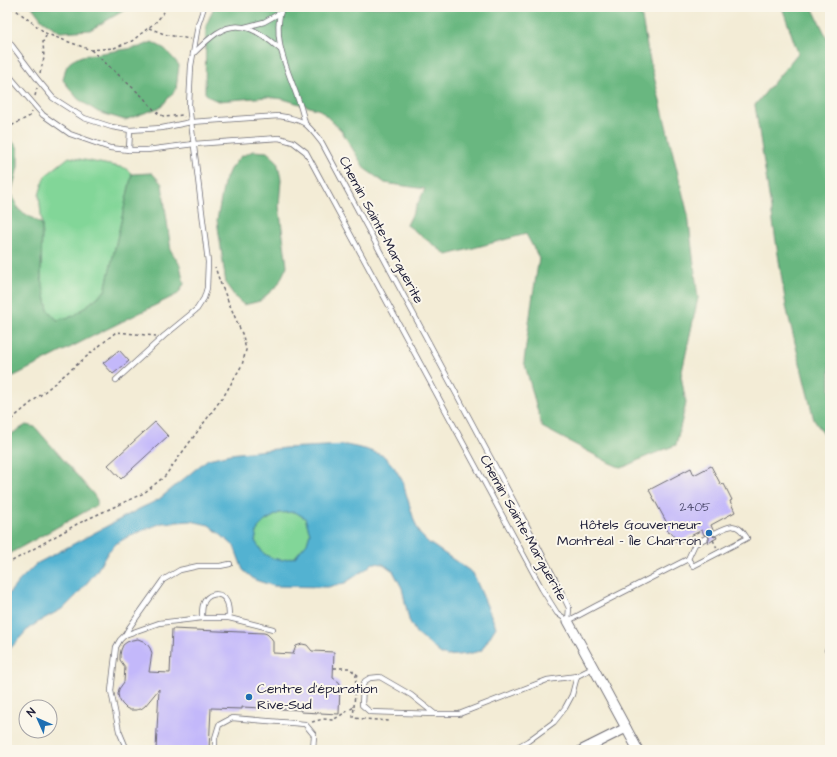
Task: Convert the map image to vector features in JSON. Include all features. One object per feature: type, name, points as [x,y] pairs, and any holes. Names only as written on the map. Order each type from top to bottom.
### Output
[{"type":"street","points":[[568,621],[638,750]]},
{"type":"street","points":[[582,750],[626,728]]},
{"type":"lane","points":[[116,380],[164,336],[197,309],[204,298],[207,288],[208,262],[189,104],[192,55],[198,25],[204,7]]},
{"type":"lane","points":[[282,7],[278,31],[281,50],[305,123]]},
{"type":"lane","points":[[192,55],[217,33],[231,27],[245,27],[264,22],[280,13]]},
{"type":"lane","points":[[245,27],[258,32],[281,50]]},
{"type":"lane","points":[[7,39],[53,98],[84,118],[112,127],[130,130],[162,128],[191,122],[279,116],[305,123]]},
{"type":"lane","name":"Chemin Sainte-Marguerite","points":[[7,72],[43,116],[70,134],[110,148],[147,150],[194,144],[279,138],[294,142],[306,152],[542,589],[557,613],[568,621]]},
{"type":"lane","name":"Chemin Sainte-Marguerite","points":[[305,123],[322,143],[533,537],[568,608],[568,621]]},
{"type":"lane","points":[[129,150],[130,130]]},
{"type":"lane","points":[[688,559],[694,566],[747,538],[739,528],[730,526],[727,526],[715,533]]},
{"type":"lane","points":[[568,621],[688,559],[695,544],[706,538]]},
{"type":"lane","points":[[128,750],[119,731],[111,691],[116,647],[163,580],[180,570],[198,566],[220,566],[230,564]]},
{"type":"lane","points":[[202,618],[204,602],[208,596],[214,594],[220,594],[228,603],[229,618]]},
{"type":"lane","points":[[125,635],[159,623],[202,618],[229,618],[273,629]]},
{"type":"lane","points":[[827,650],[830,644]]},
{"type":"lane","points":[[435,714],[411,695],[380,677],[370,678],[365,681],[363,685],[362,705],[370,712],[435,714],[459,714],[547,680],[577,676],[594,668]]},
{"type":"lane","points":[[512,750],[528,741],[554,722],[565,708],[572,695],[577,676]]},
{"type":"lane","points":[[215,750],[215,738],[219,725],[232,718],[305,724],[314,735],[313,750]]},
{"type":"path","points":[[12,7],[47,34],[91,50],[143,97],[156,112],[165,117],[182,115],[191,122]]},
{"type":"path","points":[[91,50],[114,48],[132,42],[157,21],[168,7]]},
{"type":"path","points":[[148,28],[167,35],[195,40]]},
{"type":"path","points":[[7,129],[30,116],[34,106],[38,80],[44,58],[43,42],[47,34]]},
{"type":"path","points":[[7,564],[77,524],[144,493],[166,476],[225,394],[242,365],[246,350],[242,336],[220,282],[214,261]]},
{"type":"path","points":[[7,423],[116,332],[164,336]]},
{"type":"path","points":[[713,540],[715,544]]},
{"type":"path","points":[[334,668],[349,668],[365,681]]},
{"type":"path","points":[[356,674],[353,718],[390,721]]},
{"type":"path","points":[[305,724],[323,719],[333,720],[354,707]]},
{"type":"path","points":[[7,746],[10,750]]},
{"type":"green space","points":[[32,7],[130,7],[90,30],[60,32],[42,20]]},
{"type":"green space","points":[[214,7],[640,7],[648,52],[688,215],[698,298],[681,376],[686,403],[676,445],[622,468],[542,427],[524,361],[539,258],[526,234],[447,255],[407,225],[425,189],[385,183],[365,169],[341,130],[320,110],[283,99],[267,97],[218,101],[211,98],[205,93],[206,26]]},
{"type":"green space","points":[[782,7],[812,7],[827,38],[830,52],[830,443],[814,420],[786,306],[755,105],[798,53]]},
{"type":"green space","points":[[152,42],[165,49],[179,65],[176,89],[161,107],[125,120],[98,112],[78,99],[63,80],[65,71],[70,62],[82,56],[140,47]]},
{"type":"green space","points":[[7,135],[18,148],[18,167],[11,194],[19,210],[42,224],[41,276],[48,310],[57,320],[74,316],[105,291],[132,174],[152,173],[162,184],[171,251],[180,265],[184,284],[178,294],[14,376],[7,375]]},
{"type":"green space","points":[[253,151],[267,152],[277,161],[281,179],[279,206],[287,266],[278,285],[260,301],[244,305],[236,298],[226,284],[217,220],[224,183],[230,169],[240,157]]},
{"type":"green space","points":[[69,157],[125,168],[132,174],[105,291],[74,316],[57,320],[48,310],[41,276],[42,224],[39,195],[45,176]]},
{"type":"green space","points":[[26,425],[35,427],[94,495],[97,500],[97,505],[7,555],[7,438]]},
{"type":"green space","points":[[295,512],[305,518],[310,533],[307,543],[295,557],[282,560],[271,558],[263,553],[255,541],[258,528],[265,521],[279,513]]},
{"type":"water","points":[[346,445],[365,449],[384,456],[394,467],[402,480],[419,533],[429,543],[473,573],[496,627],[481,651],[447,656],[441,654],[416,633],[409,620],[402,588],[393,571],[383,564],[373,563],[345,583],[328,587],[274,586],[255,580],[243,570],[234,546],[209,525],[191,521],[162,523],[131,535],[117,543],[108,552],[96,572],[64,608],[29,628],[7,652],[7,596],[36,564],[158,500],[208,459],[230,454],[285,448]],"holes":[[[295,512],[305,518],[310,533],[307,543],[295,557],[282,560],[271,558],[263,553],[255,541],[258,528],[265,521],[279,513]]]},
{"type":"building","points":[[119,350],[129,361],[113,374],[103,363]]},
{"type":"building","points":[[155,422],[168,436],[121,479],[108,465]]},
{"type":"building","points":[[711,466],[721,485],[724,484],[732,500],[730,501],[735,512],[711,525],[713,530],[711,532],[712,535],[714,537],[716,536],[717,538],[709,543],[708,535],[704,535],[702,530],[677,543],[671,532],[669,533],[665,526],[668,525],[649,490],[691,468],[694,475]]},
{"type":"building","name":"Centre d'épuration Rive-Sud","points":[[172,629],[264,633],[272,639],[273,653],[293,654],[296,646],[302,644],[307,645],[312,651],[334,652],[333,678],[340,684],[339,714],[301,712],[301,710],[242,707],[242,709],[211,708],[209,750],[156,750],[159,689],[141,709],[130,710],[126,708],[119,699],[118,694],[119,689],[124,682],[125,667],[120,660],[120,655],[123,645],[132,640],[138,639],[147,644],[152,653],[149,672],[170,673]]},
{"type":"place","name":"Hôtels Gouverneur Montréal - Île Charron","points":[[709,533]]},
{"type":"place","name":"Centre d'épuration Rive-Sud","points":[[249,697]]}]
